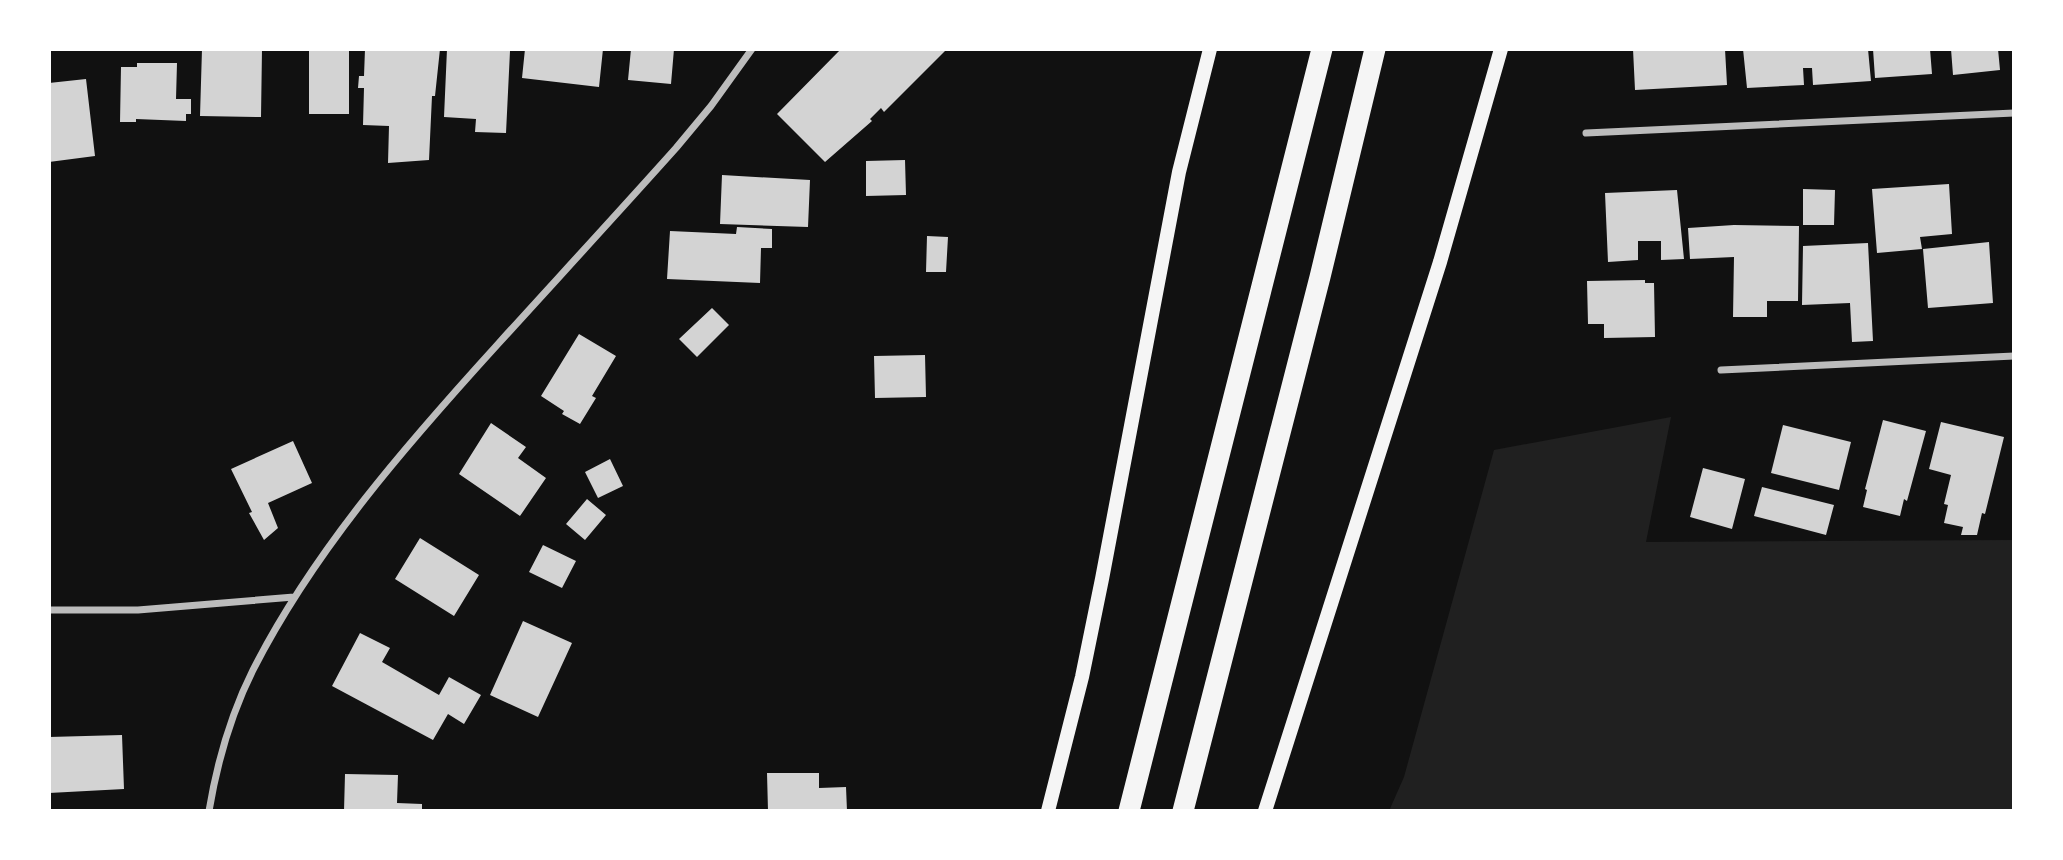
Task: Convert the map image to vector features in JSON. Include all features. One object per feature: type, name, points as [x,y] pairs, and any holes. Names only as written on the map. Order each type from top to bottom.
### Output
[{"type":"highway","points":[[1129,811],[1322,49]]},
{"type":"highway","points":[[1183,811],[1320,277],[1375,49]]},
{"type":"main road","points":[[1048,811],[1090,640],[1179,172],[1210,49]]},
{"type":"main road","points":[[1265,811],[1440,261],[1501,49]]},
{"type":"street","points":[[209,811],[219,758],[252,671],[294,597],[406,446],[676,148],[711,106],[752,49]]},
{"type":"street","points":[[1586,133],[2014,113]]},
{"type":"street","points":[[1721,370],[2014,356]]},
{"type":"street","points":[[49,610],[138,610],[294,597]]},
{"type":"shaded area","points":[[1671,417],[1646,542],[2014,540],[2014,811],[1389,811],[1404,777],[1494,450]]},
{"type":"building","points":[[202,49],[262,49],[261,117],[200,116]]},
{"type":"building","points":[[309,49],[349,49],[349,114],[309,114]]},
{"type":"building","points":[[365,49],[440,49],[435,96],[432,96],[429,160],[388,163],[389,126],[363,125],[364,88],[358,88],[359,76],[364,76]]},
{"type":"building","points":[[447,49],[510,51],[506,133],[475,132],[476,119],[444,117]]},
{"type":"building","points":[[525,49],[603,49],[599,87],[522,78]]},
{"type":"building","points":[[631,49],[674,49],[671,84],[628,80]]},
{"type":"building","points":[[841,49],[947,49],[884,112],[881,108],[870,119],[872,121],[825,162],[777,114]]},
{"type":"building","points":[[1633,49],[1725,49],[1727,85],[1635,90]]},
{"type":"building","points":[[1743,49],[1868,49],[1871,81],[1813,85],[1812,68],[1803,68],[1804,85],[1747,88]]},
{"type":"building","points":[[1873,49],[1930,49],[1932,74],[1875,78]]},
{"type":"building","points":[[1951,49],[1998,49],[2000,70],[1953,75]]},
{"type":"building","points":[[137,63],[177,63],[176,99],[191,99],[191,114],[186,114],[186,121],[136,119],[136,122],[120,122],[121,67],[137,67]]},
{"type":"building","points":[[86,79],[95,156],[49,162],[49,83]]},
{"type":"building","points":[[905,160],[906,195],[866,196],[866,161]]},
{"type":"building","points":[[722,175],[810,180],[808,227],[720,224]]},
{"type":"building","points":[[1949,184],[1952,234],[1920,237],[1922,249],[1877,253],[1872,189]]},
{"type":"building","points":[[1803,189],[1835,190],[1834,225],[1803,225]]},
{"type":"building","points":[[1677,190],[1684,259],[1661,260],[1661,241],[1638,241],[1638,260],[1608,262],[1605,193]]},
{"type":"building","points":[[1734,225],[1799,226],[1798,301],[1767,301],[1767,317],[1733,317],[1734,257],[1690,259],[1688,228]]},
{"type":"building","points":[[737,227],[772,229],[772,248],[761,248],[760,283],[667,279],[670,231],[736,234]]},
{"type":"building","points":[[927,236],[948,237],[946,272],[926,272]]},
{"type":"building","points":[[1989,242],[1993,303],[1928,308],[1923,249]]},
{"type":"building","points":[[1868,243],[1873,341],[1852,342],[1850,303],[1802,305],[1803,246]]},
{"type":"building","points":[[1645,280],[1645,283],[1654,283],[1655,337],[1604,338],[1604,324],[1588,324],[1587,281]]},
{"type":"building","points":[[712,308],[729,325],[697,357],[679,339]]},
{"type":"building","points":[[579,334],[616,356],[592,396],[596,398],[580,424],[562,414],[564,411],[541,396]]},
{"type":"building","points":[[925,355],[926,397],[875,398],[874,356]]},
{"type":"building","points":[[1883,420],[1926,431],[1907,501],[1904,499],[1900,516],[1863,507]]},
{"type":"building","points":[[1941,422],[2004,437],[1985,514],[1982,513],[1977,535],[1961,535],[1963,527],[1944,523],[1948,505],[1944,504],[1951,475],[1929,469]]},
{"type":"building","points":[[491,423],[526,447],[518,458],[546,478],[520,516],[459,474]]},
{"type":"building","points":[[1783,425],[1851,442],[1839,490],[1771,473]]},
{"type":"building","points":[[293,441],[312,483],[268,503],[278,528],[264,540],[249,513],[252,512],[231,469]]},
{"type":"building","points":[[610,459],[623,486],[598,498],[585,472]]},
{"type":"building","points":[[1703,468],[1745,479],[1732,529],[1690,517]]},
{"type":"building","points":[[1762,487],[1834,505],[1826,535],[1754,516]]},
{"type":"building","points":[[587,499],[606,515],[585,540],[566,524]]},
{"type":"building","points":[[420,538],[479,575],[454,616],[395,579]]},
{"type":"building","points":[[543,545],[576,561],[562,588],[529,572]]},
{"type":"building","points":[[523,621],[572,643],[538,717],[490,695]]},
{"type":"building","points":[[360,633],[390,648],[382,662],[439,695],[449,677],[481,695],[464,724],[448,714],[433,740],[332,686]]},
{"type":"building","points":[[122,735],[124,789],[49,793],[49,737]]},
{"type":"building","points":[[767,773],[819,773],[819,788],[846,787],[847,811],[768,811]]},
{"type":"building","points":[[345,774],[398,775],[397,803],[422,804],[422,811],[344,811]]}]
